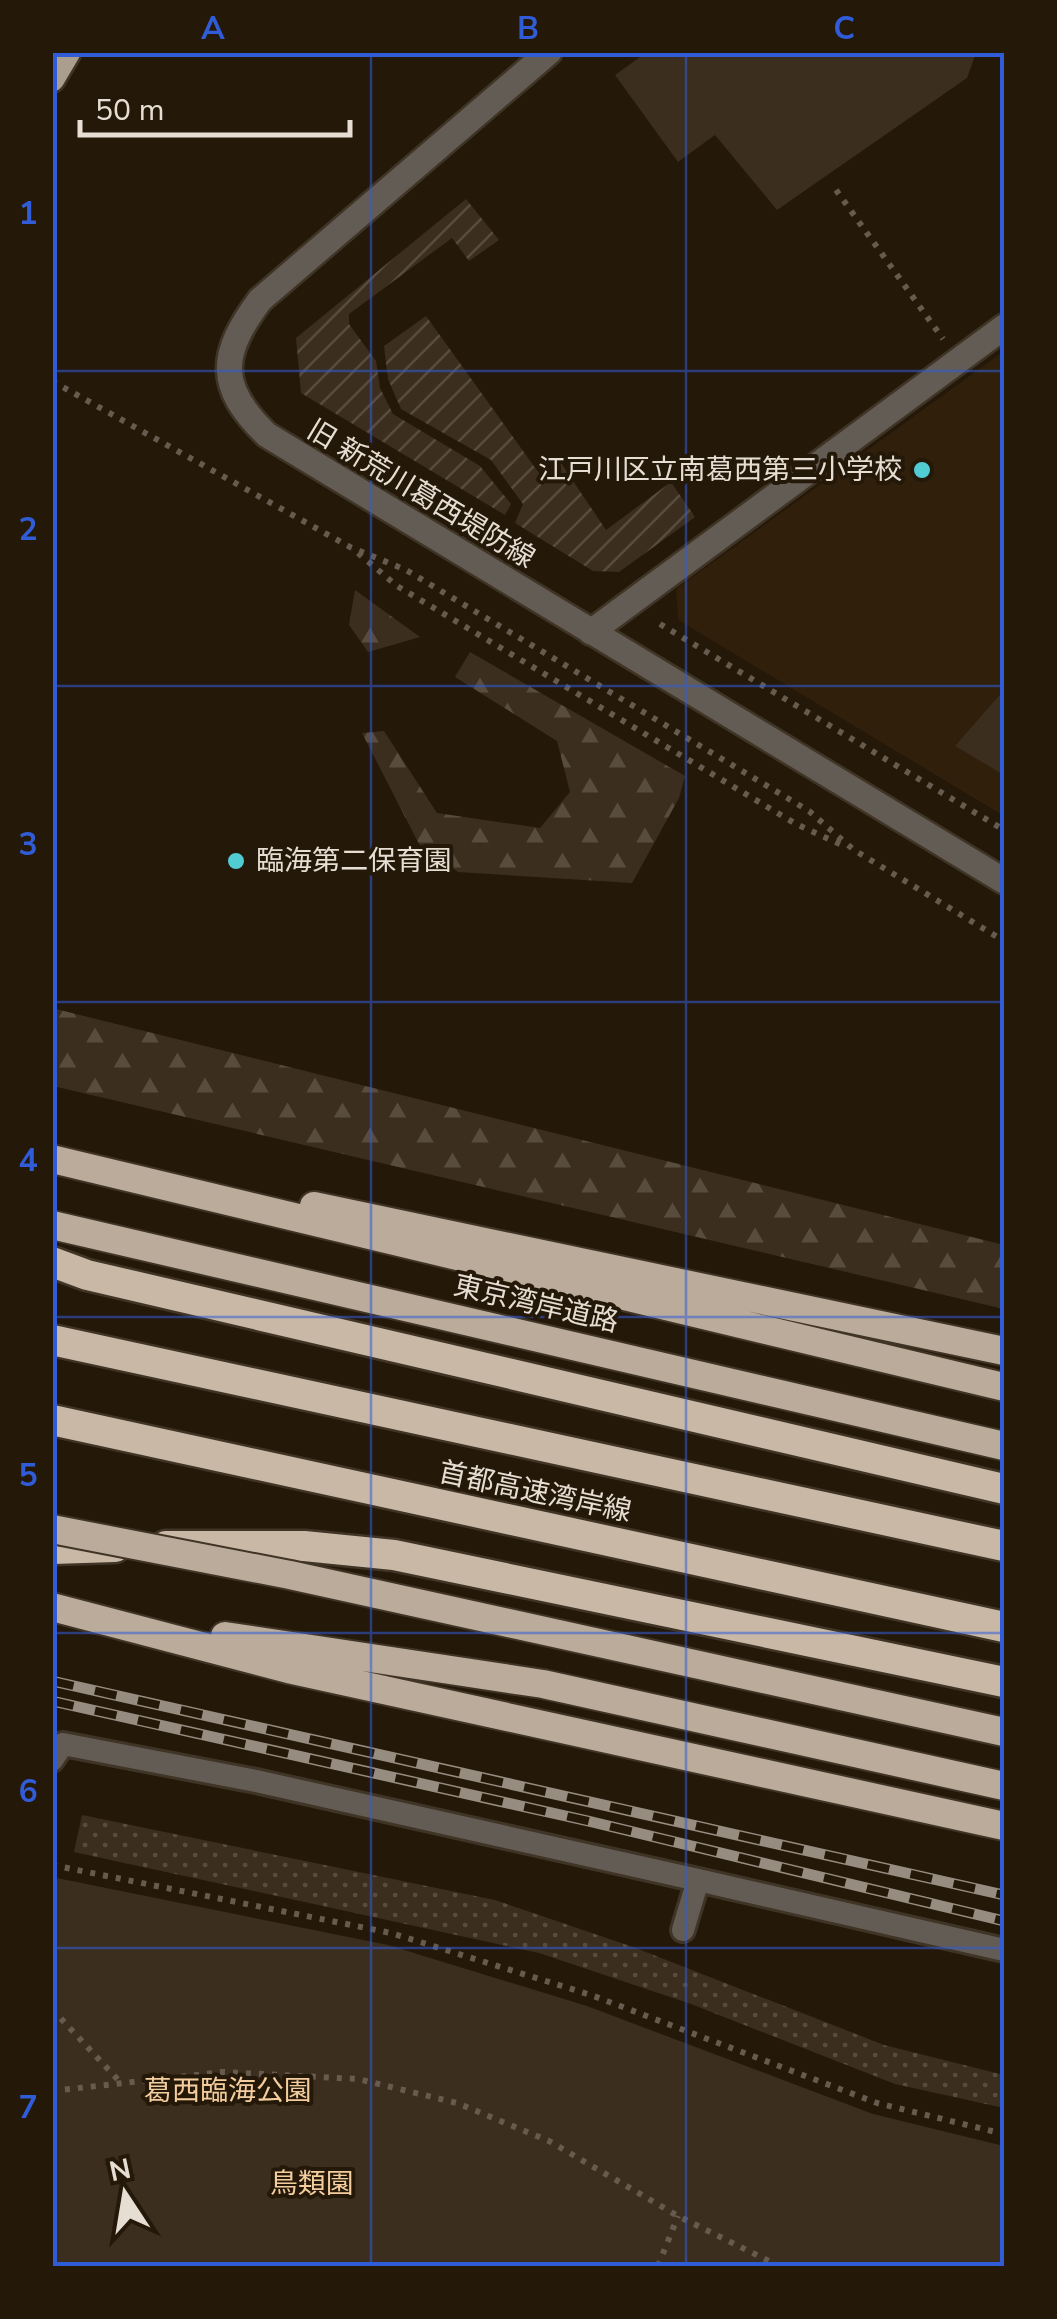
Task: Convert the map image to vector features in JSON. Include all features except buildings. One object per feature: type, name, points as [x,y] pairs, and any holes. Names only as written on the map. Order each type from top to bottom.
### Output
[{"type":"highway","points":[[52,1159],[356,1235],[1004,1387]]},
{"type":"highway","points":[[164,1184],[288,1200],[1004,1351]]},
{"type":"highway","name":"東京湾岸道路","points":[[52,1226],[1004,1446]]},
{"type":"highway","points":[[52,1262],[87,1275],[1004,1489]]},
{"type":"highway","name":"首都高速湾岸線","points":[[52,1340],[1004,1546]]},
{"type":"highway","name":"首都高速湾岸線","points":[[52,1420],[1004,1628]]},
{"type":"highway","points":[[52,1529],[290,1575],[1004,1732]]},
{"type":"highway","points":[[52,1548],[304,1546],[394,1555],[1004,1682]]},
{"type":"highway","points":[[52,1607],[288,1669],[1004,1826]]},
{"type":"highway","points":[[90,1616],[544,1684],[1004,1786]]},
{"type":"main road","points":[[52,79],[68,52]]},
{"type":"street","name":"旧 新荒川葛西堤防線","points":[[549,52],[260,300],[235,334],[228,375],[242,412],[266,435],[1004,881]]},
{"type":"street","points":[[591,632],[1004,327]]},
{"type":"lane","points":[[56,1749],[256,1781],[1004,1950]]},
{"type":"lane","points":[[683,1930],[698,1880]]},
{"type":"path","points":[[836,190],[958,361]]},
{"type":"path","points":[[52,381],[350,546],[406,570],[808,811],[854,850]]},
{"type":"path","points":[[350,546],[414,596],[796,824],[854,850],[1004,941]]},
{"type":"path","points":[[660,624],[1004,830]]},
{"type":"path","points":[[52,1865],[391,1934],[592,1994],[877,2103],[1004,2134]]},
{"type":"path","points":[[52,2009],[120,2083]]},
{"type":"path","points":[[52,2091],[223,2072],[358,2079],[457,2103],[549,2140],[678,2216],[779,2266]]},
{"type":"path","points":[[659,2266],[678,2216]]},
{"type":"shaded area","name":"江戸川区立南葛西第三小学校","points":[[1004,351],[1004,816],[678,620],[676,589]]},
{"type":"green space","points":[[647,52],[976,53],[967,78],[777,210],[715,135],[678,162],[615,75]]},
{"type":"green space","points":[[466,199],[499,240],[469,261],[452,238],[349,314],[349,324],[376,361],[380,388],[393,414],[480,466],[511,504],[505,515],[301,393],[296,338]]},
{"type":"green space","points":[[426,316],[541,476],[561,463],[606,530],[671,482],[695,517],[619,572],[593,571],[515,523],[523,504],[491,460],[401,409],[388,379],[384,346]]},
{"type":"green space","points":[[355,590],[420,637],[368,652],[349,625]]},
{"type":"green space","points":[[470,652],[685,776],[679,798],[632,883],[458,872],[419,844],[362,733],[384,731],[437,813],[540,828],[570,792],[557,741],[455,677]]},
{"type":"green space","points":[[1004,690],[1004,775],[955,746]]},
{"type":"green space","points":[[52,1008],[1004,1245],[1004,1309],[53,1086]]},
{"type":"green space","points":[[82,1815],[495,1900],[633,1947],[884,2045],[1004,2075],[1004,2108],[895,2084],[691,2004],[539,1953],[74,1852]]},
{"type":"green space","name":"葛西臨海公園","points":[[52,1877],[388,1945],[587,2006],[873,2114],[1004,2146],[1004,2266],[53,2266]]},
{"type":"railway","points":[[52,1681],[1004,1895]]},
{"type":"railway","points":[[52,1701],[588,1821],[1004,1921]]},
{"type":"place","name":"江戸川区立南葛西第三小学校","points":[[922,470]]},
{"type":"place","name":"臨海第二保育園","points":[[236,861]]},
{"type":"park label","name":"鳥類園","points":[[312,2184]]}]
